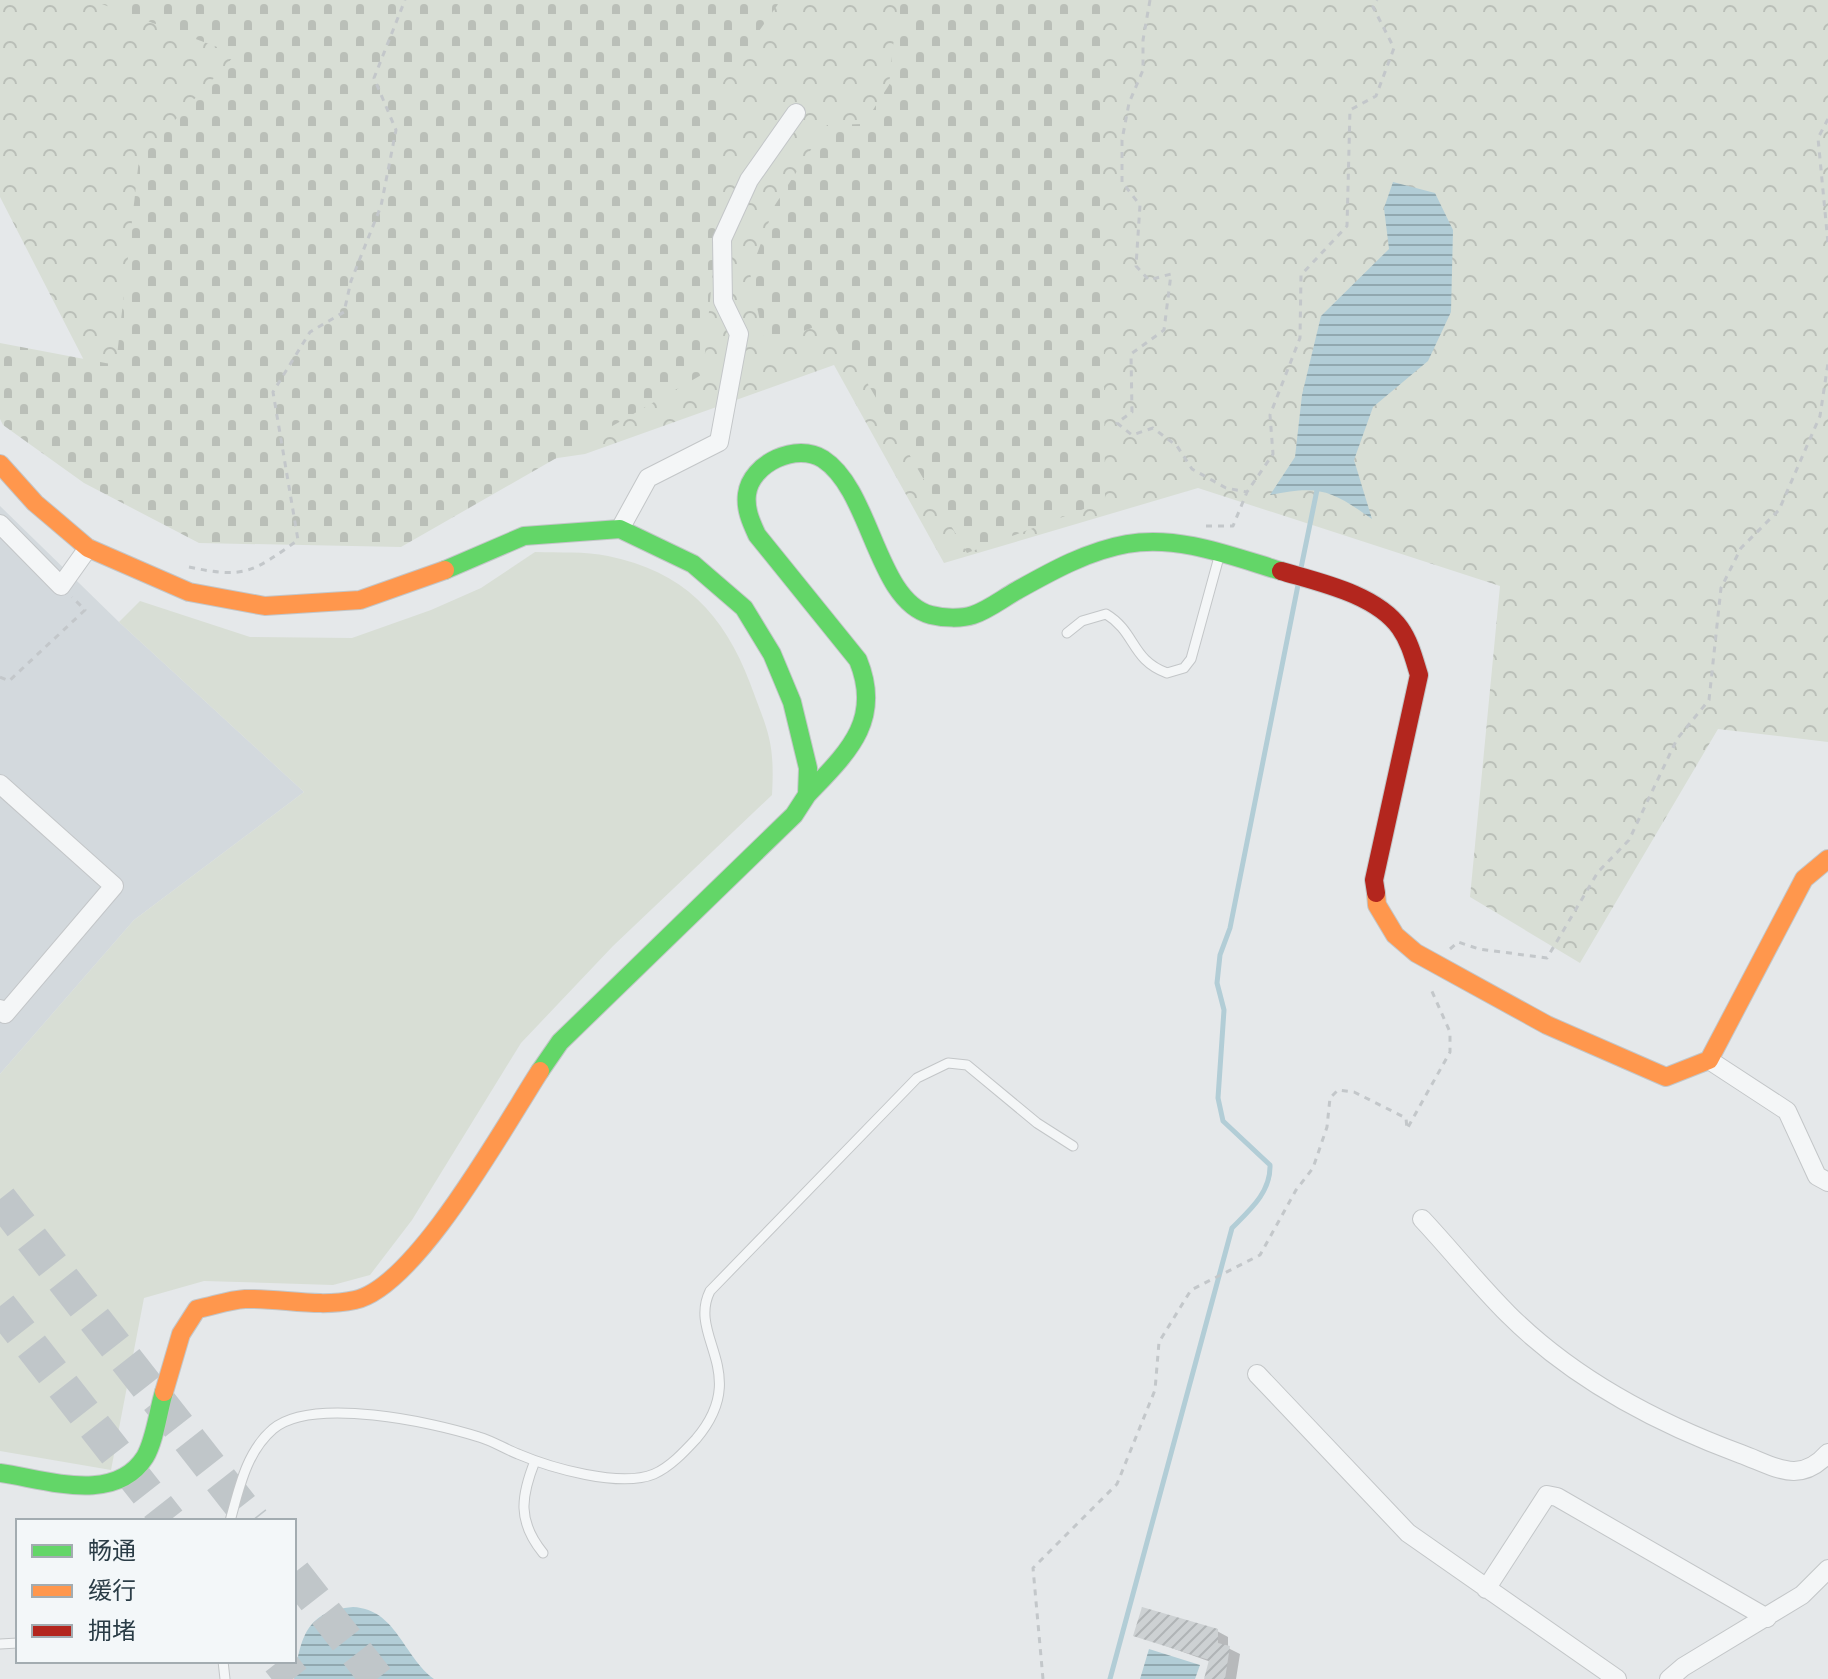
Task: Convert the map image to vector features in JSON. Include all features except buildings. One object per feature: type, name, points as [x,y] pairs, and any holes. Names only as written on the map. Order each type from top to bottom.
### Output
[{"type":"street","points":[[620,529],[648,478],[719,442],[739,334],[723,301],[722,239],[749,180],[796,113]]},
{"type":"street","points":[[0,1473],[101,1487],[122,1480],[145,1457],[181,1334],[197,1309],[242,1299],[343,1302],[373,1295],[400,1273],[438,1224],[532,1077],[560,1042],[794,815],[807,795],[849,751],[865,724],[870,698],[866,675],[858,660],[757,535],[747,514],[748,486],[763,466],[786,453],[810,454],[837,469],[908,602],[930,615],[951,618],[973,615],[1090,553],[1153,539],[1181,543],[1367,600],[1393,619],[1410,643],[1419,675],[1374,880],[1377,905],[1395,935],[1416,953],[1547,1025],[1666,1077],[1709,1060],[1804,879],[1828,859]]},
{"type":"street","points":[[0,464],[35,503],[88,548],[189,592],[265,606],[360,600],[461,564],[524,536],[620,529],[693,564],[744,608],[772,654],[792,702],[808,768],[807,795]]},
{"type":"street","points":[[0,524],[61,586],[88,548]]},
{"type":"street","points":[[0,784],[114,886],[5,1014],[0,1009]]},
{"type":"street","points":[[1709,1060],[1787,1111],[1817,1176],[1828,1182]]},
{"type":"street","points":[[1422,1219],[1510,1316],[1587,1377],[1648,1414],[1694,1437],[1792,1473],[1815,1468],[1828,1453]]},
{"type":"street","points":[[1257,1374],[1408,1533],[1617,1679]]},
{"type":"street","points":[[1486,1589],[1547,1495],[1557,1497],[1767,1618]]},
{"type":"street","points":[[1669,1679],[1683,1667],[1802,1595],[1828,1569]]},
{"type":"lane","points":[[1067,633],[1082,621],[1106,614],[1122,625],[1142,660],[1167,673],[1184,668],[1191,659],[1219,554]]},
{"type":"lane","points":[[231,1519],[244,1473],[257,1448],[274,1428],[305,1414],[377,1415],[479,1437],[558,1469],[639,1477],[665,1467],[686,1449],[711,1417],[719,1394],[717,1358],[704,1313],[710,1291],[887,1106],[931,1068],[948,1063],[967,1065],[1037,1123],[1073,1146]]},
{"type":"lane","points":[[535,1461],[521,1509],[527,1529],[543,1553]]},
{"type":"path","points":[[183,566],[222,575],[256,571],[298,540],[273,392],[310,332],[344,312],[351,281],[381,206],[396,130],[374,78],[405,0]]},
{"type":"path","points":[[1150,0],[1143,40],[1143,70],[1129,103],[1122,140],[1122,182],[1140,205],[1136,266],[1149,280],[1171,274],[1164,330],[1131,354],[1132,412],[1117,423],[1132,435],[1153,428],[1177,446],[1192,469],[1226,488],[1247,492]]},
{"type":"path","points":[[1204,526],[1233,526],[1247,492],[1273,454],[1270,415],[1300,338],[1301,275],[1347,226],[1350,110],[1376,96],[1394,48],[1373,7],[1377,0]]},
{"type":"path","points":[[1828,119],[1818,138],[1828,243]]},
{"type":"path","points":[[1043,1679],[1033,1568],[1117,1484],[1155,1390],[1159,1342],[1191,1290],[1260,1255],[1296,1190],[1313,1168],[1327,1127],[1330,1098],[1338,1090],[1354,1092],[1406,1118],[1407,1129],[1450,1052],[1450,1032],[1429,984],[1449,972],[1445,953],[1458,942],[1479,949],[1547,958],[1598,872],[1629,840],[1677,739],[1709,700],[1721,588],[1741,548],[1779,510],[1820,416],[1828,363]]},
{"type":"path","points":[[0,677],[9,681],[85,610],[61,586]]},
{"type":"shaded area","points":[[0,506],[119,622],[304,792],[134,920],[0,1074]]},
{"type":"green space","points":[[0,0],[1828,0],[1828,742],[1718,729],[1580,963],[1470,897],[1500,586],[1198,488],[944,563],[834,365],[585,454],[164,516],[0,197]]},
{"type":"green space","points":[[91,0],[781,0],[723,82],[722,175],[703,374],[401,547],[199,543],[84,483],[3,425],[0,419],[0,343],[116,365],[139,159],[236,54]]},
{"type":"green space","points":[[898,0],[1101,0],[1105,501],[967,553],[831,321],[765,345],[750,273],[775,205],[827,125],[864,124],[889,85]]},
{"type":"green space","points":[[535,552],[590,553],[635,563],[658,572],[697,599],[727,636],[750,683],[769,737],[772,795],[613,946],[521,1043],[412,1220],[370,1275],[333,1285],[204,1281],[144,1298],[111,1470],[0,1451],[0,1074],[134,920],[304,792],[119,622],[140,601],[250,637],[352,638],[431,610],[481,588]]},
{"type":"water","points":[[1393,182],[1435,193],[1453,230],[1451,312],[1428,361],[1373,407],[1354,460],[1372,519],[1324,492],[1301,490],[1270,495],[1295,457],[1302,395],[1321,316],[1389,249],[1384,208]]},
{"type":"water","points":[[353,1607],[379,1616],[434,1679],[294,1679],[308,1629],[325,1614]]},
{"type":"water","points":[[1149,1649],[1200,1665],[1195,1679],[1140,1679]]},
{"type":"waterway","points":[[1301,568],[1317,490]]},
{"type":"waterway","points":[[1110,1679],[1232,1228],[1258,1200],[1269,1175],[1270,1165],[1223,1121],[1218,1098],[1224,1010],[1217,983],[1220,955],[1230,928],[1298,585]]},
{"type":"tunnel","points":[[0,1199],[251,1519]]},
{"type":"tunnel","points":[[0,1306],[167,1519]]},
{"type":"tunnel","points":[[296,1576],[377,1679]]},
{"type":"tunnel","points":[[281,1663],[293,1679]]},
{"type":"traffic: fast","points":[[807,795],[857,735],[866,701],[865,682],[858,660],[757,535],[751,520],[747,500],[750,483],[757,473],[777,458],[789,454],[812,454],[823,459],[839,474],[853,495],[898,589],[913,606],[931,615],[952,618],[973,615],[1069,563],[1127,544],[1166,542],[1185,545],[1224,553],[1281,571]]},
{"type":"traffic: fast","points":[[445,570],[524,536],[620,529],[693,564],[744,608],[772,654],[792,702],[808,768],[807,795],[794,815],[560,1042],[540,1071]]},
{"type":"traffic: fast","points":[[0,1473],[78,1485],[116,1481],[132,1472],[145,1457],[164,1392]]},
{"type":"traffic: slow","points":[[0,464],[35,503],[88,548],[189,592],[265,606],[360,600],[445,570]]},
{"type":"traffic: slow","points":[[1376,893],[1377,905],[1395,935],[1416,953],[1547,1025],[1666,1077],[1709,1060],[1804,879],[1828,859]]},
{"type":"traffic: slow","points":[[164,1392],[181,1334],[197,1309],[245,1299],[341,1302],[355,1300],[379,1289],[405,1266],[457,1201],[540,1071]]},
{"type":"traffic: jam","points":[[1281,571],[1362,598],[1390,616],[1403,633],[1419,675],[1374,880],[1376,893]]}]
